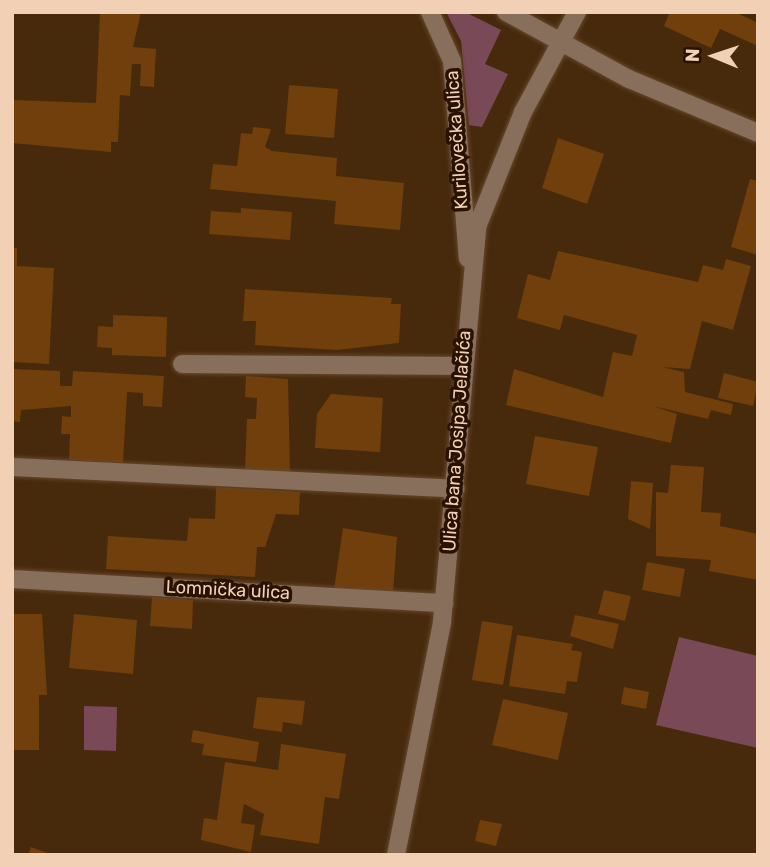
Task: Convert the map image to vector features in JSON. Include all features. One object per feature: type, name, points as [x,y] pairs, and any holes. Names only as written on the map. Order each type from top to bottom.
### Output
[{"type":"street","name":"Kurilovečka ulica","points":[[430,12],[452,61],[470,273]]},
{"type":"street","points":[[506,12],[629,79],[758,133]]},
{"type":"street","name":"Ulica bana Josipa Jelačića","points":[[396,855],[424,734],[444,603],[470,273],[488,189],[565,43],[577,12]]},
{"type":"street","points":[[182,365],[464,366]]},
{"type":"street","points":[[12,467],[455,489]]},
{"type":"street","name":"Lomnička ulica","points":[[12,579],[444,603]]},
{"type":"shaded area","points":[[446,12],[465,12],[501,30],[485,64],[508,74],[482,127],[469,125],[461,41]]},
{"type":"shaded area","points":[[679,637],[758,656],[758,748],[656,725]]},
{"type":"shaded area","points":[[84,706],[117,707],[116,751],[84,750]]},
{"type":"building","points":[[100,12],[141,12],[133,47],[156,49],[154,87],[140,86],[141,64],[132,64],[130,96],[120,95],[118,142],[111,142],[111,152],[12,143],[12,100],[96,103]]},
{"type":"building","points":[[670,12],[735,12],[758,23],[758,46],[720,29],[711,48],[664,26]]},
{"type":"building","points":[[289,85],[338,89],[334,138],[285,134]]},
{"type":"building","points":[[253,127],[271,129],[265,147],[272,151],[337,158],[336,176],[404,183],[400,230],[334,224],[336,201],[210,189],[213,164],[237,166],[241,133],[252,134]]},
{"type":"building","points":[[558,138],[604,154],[587,204],[542,188]]},
{"type":"building","points":[[750,179],[758,181],[758,255],[731,247]]},
{"type":"building","points":[[241,208],[292,212],[290,240],[209,234],[211,211],[241,213]]},
{"type":"building","points":[[12,248],[17,248],[17,266],[54,268],[49,364],[12,362]]},
{"type":"building","points":[[558,251],[698,282],[703,265],[723,270],[726,259],[751,266],[733,330],[702,321],[690,369],[662,367],[684,372],[685,392],[733,404],[731,415],[711,410],[708,419],[653,406],[677,414],[671,443],[506,405],[514,369],[603,397],[613,352],[632,356],[637,335],[564,315],[560,330],[517,318],[528,274],[550,280]]},
{"type":"building","points":[[245,289],[392,298],[391,304],[401,304],[399,343],[337,350],[255,345],[256,321],[243,321]]},
{"type":"building","points":[[113,315],[167,317],[166,357],[112,355],[112,348],[97,347],[98,326],[113,327]]},
{"type":"building","points":[[12,369],[60,371],[60,386],[72,386],[73,371],[164,376],[162,407],[143,406],[143,393],[127,392],[123,463],[69,460],[70,434],[61,434],[62,416],[71,417],[71,406],[21,410],[20,422],[12,421]]},
{"type":"building","points":[[724,373],[758,382],[753,406],[718,398]]},
{"type":"building","points":[[246,376],[288,379],[290,472],[245,470],[247,419],[256,419],[257,398],[245,397]]},
{"type":"building","points":[[331,394],[383,398],[380,452],[315,448],[317,414]]},
{"type":"building","points":[[535,436],[598,447],[589,496],[526,484]]},
{"type":"building","points":[[671,465],[704,467],[701,512],[721,513],[720,526],[758,534],[758,580],[709,571],[711,560],[656,556],[656,492],[668,493]]},
{"type":"building","points":[[631,481],[653,483],[650,529],[628,519]]},
{"type":"building","points":[[216,487],[300,492],[299,515],[276,514],[265,547],[257,547],[255,577],[106,569],[108,536],[187,541],[189,518],[215,519]]},
{"type":"building","points":[[343,528],[397,537],[393,593],[334,589]]},
{"type":"building","points":[[647,562],[685,569],[680,597],[642,590]]},
{"type":"building","points":[[604,590],[631,596],[625,621],[598,614]]},
{"type":"building","points":[[152,597],[193,600],[192,629],[150,626]]},
{"type":"building","points":[[12,614],[42,614],[47,695],[39,695],[39,750],[12,750]]},
{"type":"building","points":[[74,614],[137,620],[133,674],[69,668]]},
{"type":"building","points":[[575,615],[619,624],[613,649],[570,636]]},
{"type":"building","points":[[482,621],[513,626],[503,685],[472,680]]},
{"type":"building","points":[[517,635],[573,644],[571,650],[582,652],[577,682],[567,681],[565,694],[509,686]]},
{"type":"building","points":[[624,687],[649,692],[646,709],[621,704]]},
{"type":"building","points":[[257,697],[305,701],[302,725],[283,722],[282,732],[253,728]]},
{"type":"building","points":[[503,699],[568,713],[558,760],[492,745]]},
{"type":"building","points":[[193,730],[259,742],[256,762],[202,755],[204,744],[191,742]]},
{"type":"building","points":[[281,744],[346,754],[339,799],[325,797],[319,844],[260,835],[264,814],[244,804],[241,823],[255,825],[251,852],[201,840],[204,818],[217,820],[225,762],[278,770]]},
{"type":"building","points":[[480,820],[502,824],[496,846],[475,841]]},
{"type":"building","points":[[31,847],[50,854],[50,855],[28,855]]}]
